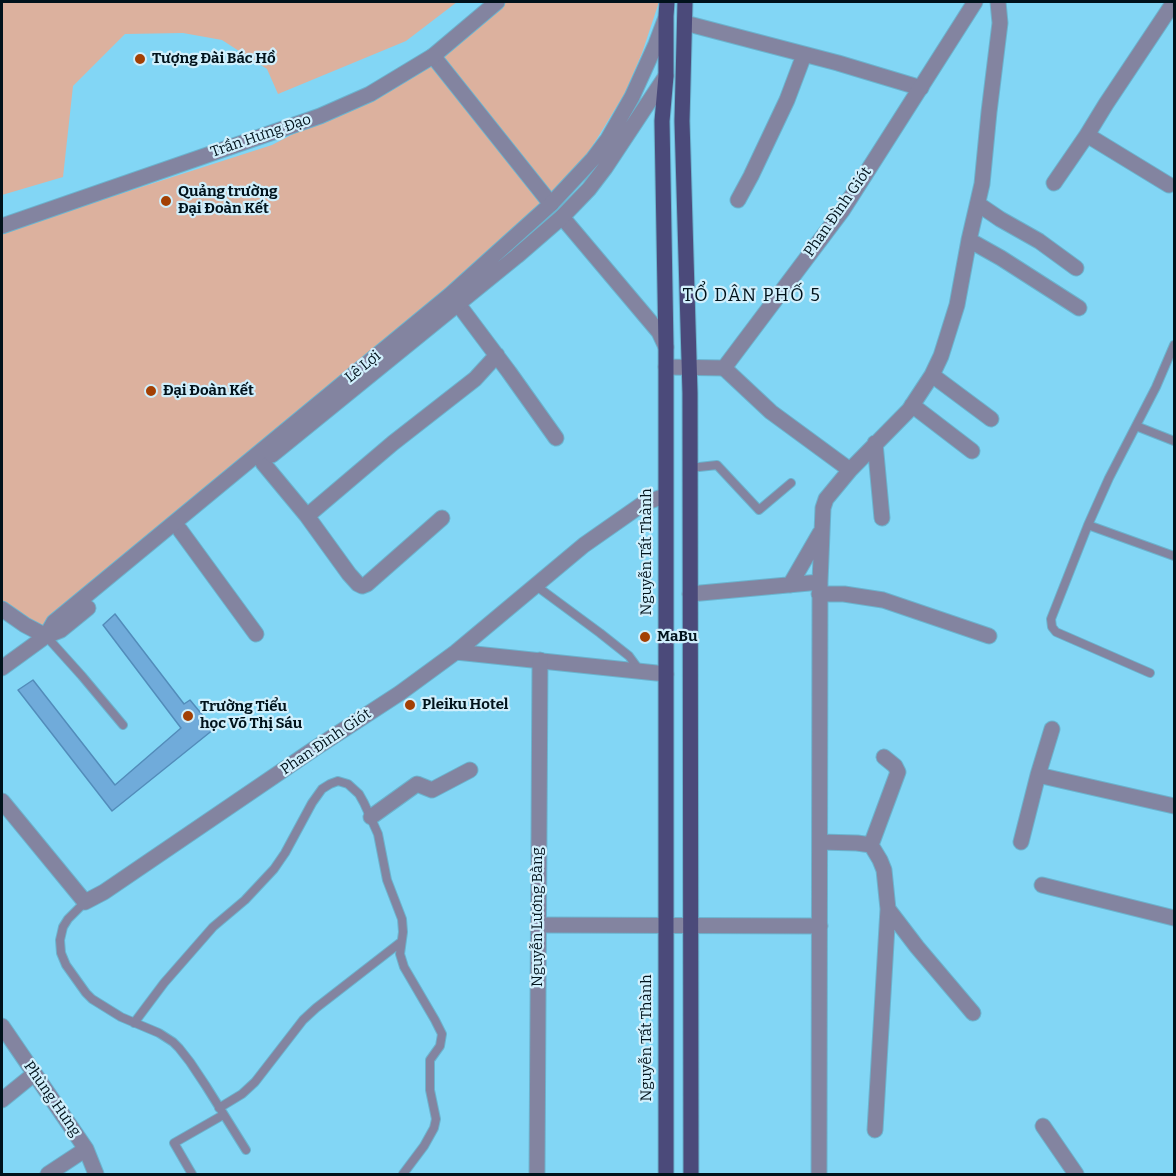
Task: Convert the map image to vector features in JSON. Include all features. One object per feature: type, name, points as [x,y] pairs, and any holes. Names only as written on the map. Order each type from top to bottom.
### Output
[{"type":"main road","points":[[685,2],[682,121],[690,468],[691,1174]]},
{"type":"main road","name":"Nguyễn Tất Thành","points":[[666,1174],[666,347],[662,121],[666,76],[667,9]]},
{"type":"main road","points":[[666,76],[684,42]]},
{"type":"street","name":"Trần Hưng Đạo","points":[[2,226],[320,116],[370,94],[433,56],[497,2]]},
{"type":"street","name":"Phan Đình Giót","points":[[724,368],[842,210],[975,2]]},
{"type":"street","points":[[819,1174],[819,588],[823,508],[826,499],[850,470],[909,410],[932,375],[940,356],[954,315],[982,184],[988,112],[1000,23],[998,2]]},
{"type":"street","points":[[1054,183],[1174,2]]},
{"type":"street","name":"Lê Lợi","points":[[2,668],[46,636],[54,622],[259,459],[450,295],[551,204],[608,140],[637,87],[656,44],[667,9]]},
{"type":"street","points":[[685,23],[921,88]]},
{"type":"street","points":[[738,200],[787,100],[804,55]]},
{"type":"street","points":[[433,56],[551,204]]},
{"type":"street","points":[[2,609],[46,636],[61,630],[180,530],[259,459],[458,304],[562,217],[589,189],[605,168],[666,76]]},
{"type":"street","points":[[1087,135],[1169,185]]},
{"type":"street","points":[[978,204],[1039,241],[1077,268]]},
{"type":"street","points":[[562,217],[659,332],[666,347]]},
{"type":"street","points":[[969,240],[1079,308]]},
{"type":"street","points":[[458,304],[556,438]]},
{"type":"street","points":[[308,516],[393,443],[475,379],[497,356]]},
{"type":"street","points":[[666,367],[724,368],[771,412],[850,470]]},
{"type":"street","points":[[932,375],[991,419]]},
{"type":"street","points":[[912,405],[972,451]]},
{"type":"street","points":[[875,443],[882,518]]},
{"type":"street","points":[[259,459],[308,516],[358,584],[367,584],[442,518]]},
{"type":"street","name":"Phan Đình Giót","points":[[85,902],[104,892],[304,755],[400,693],[456,651],[584,545],[644,502],[665,496]]},
{"type":"street","points":[[180,530],[255,634]]},
{"type":"street","points":[[790,585],[822,531]]},
{"type":"street","points":[[690,594],[790,585],[819,588],[883,600],[989,636]]},
{"type":"street","points":[[456,651],[666,674]]},
{"type":"street","name":"Nguyễn Lương Bằng","points":[[537,1174],[540,660]]},
{"type":"street","points":[[1021,842],[1052,729]]},
{"type":"street","points":[[871,845],[898,772],[895,766],[884,757]]},
{"type":"street","points":[[371,817],[417,784],[432,790],[471,770]]},
{"type":"street","points":[[1038,775],[1174,806]]},
{"type":"street","points":[[2,801],[85,902]]},
{"type":"street","points":[[820,842],[871,845]]},
{"type":"street","points":[[871,845],[884,870],[888,909],[875,1130]]},
{"type":"street","points":[[1041,885],[1174,918]]},
{"type":"street","points":[[888,909],[973,1013]]},
{"type":"street","points":[[538,924],[820,926]]},
{"type":"street","name":"Phùng Hưng","points":[[2,1026],[86,1149],[96,1174]]},
{"type":"street","points":[[2,1100],[34,1074]]},
{"type":"street","points":[[1042,1126],[1076,1174]]},
{"type":"street","points":[[48,1174],[86,1149]]},
{"type":"lane","points":[[1150,673],[1056,632],[1052,627],[1051,619],[1109,478],[1156,387],[1174,345]]},
{"type":"lane","points":[[1136,426],[1174,441]]},
{"type":"lane","points":[[690,468],[717,465],[759,510],[791,483]]},
{"type":"lane","points":[[1088,525],[1174,556]]},
{"type":"lane","points":[[535,585],[629,656],[640,671]]},
{"type":"lane","points":[[46,636],[123,725]]},
{"type":"lane","points":[[134,1023],[164,983],[213,927],[245,900],[274,869],[322,789],[330,784],[343,781],[359,794],[378,834],[387,880],[402,919],[400,954],[404,968],[442,1034],[440,1046],[430,1060],[430,1090],[436,1119],[434,1128],[403,1174]]},
{"type":"lane","points":[[85,902],[63,927],[60,940],[63,960],[92,999],[121,1017],[159,1033],[173,1042],[190,1062],[246,1150]]},
{"type":"lane","points":[[192,1174],[174,1143],[242,1094],[255,1082],[303,1020],[401,942]]},
{"type":"shaded area","points":[[2,2],[457,2],[406,41],[278,94],[267,69],[222,40],[183,33],[125,34],[73,86],[63,177],[2,195]]},
{"type":"shaded area","name":"Đại Đoàn Kết","points":[[497,2],[659,2],[642,53],[625,93],[590,150],[551,204],[46,636],[2,609],[2,232],[272,145],[370,94]]},
{"type":"building","name":"Trường Tiểu học Võ Thị Sáu","points":[[115,614],[184,704],[190,700],[214,729],[112,811],[18,690],[33,680],[115,785],[181,728],[103,625]]},
{"type":"place","name":"Tượng Đài Bác Hồ","points":[[140,59]]},
{"type":"place","name":"Quảng trường Đại Đoàn Kết","points":[[166,201]]},
{"type":"place","name":"Đại Đoàn Kết","points":[[151,391]]},
{"type":"place","name":"MaBu","points":[[645,637]]},
{"type":"place","name":"Pleiku Hotel","points":[[410,705]]},
{"type":"place","name":"Trường Tiểu học Võ Thị Sáu","points":[[188,716]]},
{"type":"district","name":"TỔ DÂN PHỐ 5","points":[[752,296]]}]
